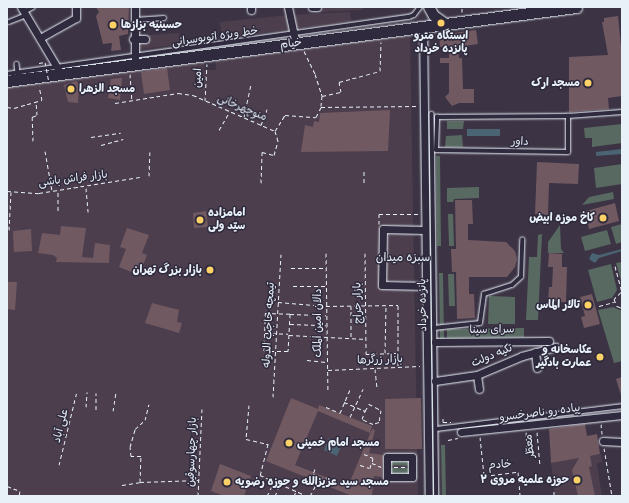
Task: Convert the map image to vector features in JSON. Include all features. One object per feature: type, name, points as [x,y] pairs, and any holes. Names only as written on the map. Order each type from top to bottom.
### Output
[{"type":"main road","points":[[429,7],[434,16],[446,24]]},
{"type":"main road","name":"خیام","points":[[7,82],[19,76],[37,77],[60,71],[208,55],[296,40],[381,33],[576,7]]},
{"type":"street","points":[[40,38],[76,18],[76,7]]},
{"type":"street","points":[[133,62],[135,7]]},
{"type":"street","points":[[288,7],[296,40]]},
{"type":"street","points":[[24,11],[60,71]]},
{"type":"street","points":[[423,27],[424,213],[429,496]]},
{"type":"street","points":[[134,39],[145,38]]},
{"type":"street","points":[[425,230],[383,229],[382,286],[426,286]]},
{"type":"street","name":"سرای سینا","points":[[435,342],[549,341]]},
{"type":"street","name":"تکیه دولت","points":[[435,381],[476,375],[535,352],[556,347]]},
{"type":"street","points":[[535,352],[537,368]]},
{"type":"street","points":[[476,375],[479,389]]},
{"type":"street","name":"پیاده رو ناصرخسرو","points":[[461,432],[536,425],[622,414]]},
{"type":"street","points":[[604,442],[622,442]]},
{"type":"street","points":[[388,457],[412,457],[412,477],[387,477],[384,467],[388,457]]},
{"type":"lane","points":[[9,22],[24,11],[33,7]]},
{"type":"lane","name":"خط ویژه اتوبوسرانی","points":[[133,62],[296,40],[409,18],[414,15],[420,7]]},
{"type":"lane","points":[[134,20],[164,18]]},
{"type":"lane","points":[[17,64],[19,76]]},
{"type":"lane","points":[[7,74],[19,76],[60,71]]},
{"type":"lane","points":[[432,153],[436,150],[437,117],[568,116],[622,112]]},
{"type":"lane","name":"پانزده خرداد","points":[[432,114],[437,496]]},
{"type":"lane","name":"داور","points":[[436,150],[568,152],[568,116]]},
{"type":"lane","points":[[434,328],[480,323],[484,294],[512,285],[521,277],[522,240]]},
{"type":"lane","points":[[436,429],[622,406]]},
{"type":"path","points":[[322,96],[341,92],[339,82],[380,71],[381,33]]},
{"type":"path","points":[[296,40],[315,74],[322,96],[321,107],[423,106]]},
{"type":"path","name":"امین","points":[[205,101],[208,55]]},
{"type":"path","points":[[39,63],[45,62],[49,83]]},
{"type":"path","points":[[132,101],[133,62]]},
{"type":"path","points":[[7,107],[42,100],[37,77]]},
{"type":"path","points":[[244,118],[251,83]]},
{"type":"path","name":"منوچهرخانی","points":[[115,103],[178,93],[205,101],[275,131],[285,115],[316,117],[321,107]]},
{"type":"path","points":[[33,141],[32,117],[37,115],[35,102]]},
{"type":"path","points":[[261,125],[267,109]]},
{"type":"path","points":[[219,130],[229,112]]},
{"type":"path","points":[[261,182],[262,152],[274,155],[278,141],[275,131]]},
{"type":"path","points":[[91,137],[121,133]]},
{"type":"path","points":[[101,145],[124,139]]},
{"type":"path","points":[[45,151],[52,191]]},
{"type":"path","points":[[149,176],[150,152]]},
{"type":"path","points":[[364,171],[364,183]]},
{"type":"path","name":"بازار فراش باشی","points":[[7,191],[52,191],[86,187],[140,177]]},
{"type":"path","points":[[86,187],[88,212]]},
{"type":"path","points":[[58,190],[58,211]]},
{"type":"path","points":[[9,230],[11,191]]},
{"type":"path","points":[[379,214],[424,213]]},
{"type":"path","name":"دالان امین الملک","points":[[326,253],[328,392]]},
{"type":"path","name":"بازار حراج","points":[[365,253],[366,354],[385,353]]},
{"type":"path","name":"تیمچه حاجب الدوله","points":[[273,397],[281,254]]},
{"type":"path","points":[[614,302],[616,295],[622,292],[615,266]]},
{"type":"path","points":[[291,268],[326,268]]},
{"type":"path","points":[[293,286],[326,286]]},
{"type":"path","points":[[278,302],[326,306],[398,305],[398,367]]},
{"type":"path","points":[[599,306],[614,302]]},
{"type":"path","points":[[614,302],[622,308]]},
{"type":"path","points":[[386,305],[385,353],[398,353]]},
{"type":"path","points":[[351,306],[351,338]]},
{"type":"path","points":[[290,314],[288,351],[264,351],[266,313],[326,315]]},
{"type":"path","points":[[289,324],[326,325]]},
{"type":"path","points":[[264,332],[366,340]]},
{"type":"path","points":[[307,360],[327,362]]},
{"type":"path","name":"بازار زرگرها","points":[[327,370],[427,366]]},
{"type":"path","points":[[375,368],[377,388]]},
{"type":"path","points":[[350,417],[363,389]]},
{"type":"path","points":[[326,407],[340,413],[350,390]]},
{"type":"path","name":"علی آباد","points":[[59,465],[77,391]]},
{"type":"path","points":[[86,392],[86,407]]},
{"type":"path","points":[[96,392],[96,410]]},
{"type":"path","points":[[113,411],[116,392]]},
{"type":"path","points":[[344,402],[354,408],[365,411]]},
{"type":"path","points":[[140,482],[141,456],[131,456],[130,448],[135,429],[145,420],[149,404]]},
{"type":"path","points":[[369,404],[381,410],[379,422],[373,424],[362,419],[365,411],[369,404]]},
{"type":"path","points":[[249,405],[246,439],[268,444],[260,475],[307,496]]},
{"type":"path","name":"بازار چهارسوقین","points":[[198,496],[202,409]]},
{"type":"path","points":[[600,417],[612,496]]},
{"type":"path","points":[[443,418],[443,422],[448,422]]},
{"type":"path","name":"معطّر","points":[[536,425],[540,465]]},
{"type":"path","points":[[525,426],[527,447]]},
{"type":"path","name":"خادم","points":[[479,431],[484,476],[518,472],[520,496]]},
{"type":"path","points":[[448,440],[457,440]]},
{"type":"path","points":[[360,465],[370,468],[372,463],[373,458],[364,454]]},
{"type":"path","points":[[372,463],[384,467],[412,467]]},
{"type":"path","points":[[315,469],[313,474],[320,478],[326,480],[328,476]]},
{"type":"path","points":[[310,496],[320,478]]},
{"type":"path","points":[[122,485],[140,482],[199,480]]},
{"type":"path","points":[[267,496],[274,481]]},
{"type":"path","points":[[275,496],[280,484]]},
{"type":"path","points":[[7,486],[20,491],[19,496]]},
{"type":"path","points":[[294,496],[296,490]]},
{"type":"path","points":[[554,491],[554,496]]},
{"type":"shaded area","points":[[318,7],[363,7],[363,10],[318,12]]},
{"type":"shaded area","points":[[350,12],[351,21],[294,29],[291,15]]},
{"type":"shaded area","points":[[289,15],[292,29],[222,38],[220,22]]},
{"type":"shaded area","points":[[179,33],[180,44],[136,50],[135,36]]},
{"type":"shaded area","name":"بازار بزرگ تهران","points":[[410,36],[418,496],[7,496],[7,85],[205,60],[204,70],[216,70],[215,59]]},
{"type":"shaded area","name":"حوزه علمیه مروی ۲","points":[[601,454],[602,462],[597,464],[602,496],[555,496],[551,463]]},
{"type":"green space","points":[[447,121],[464,121],[463,129],[447,129]]},
{"type":"green space","points":[[622,124],[622,143],[592,147],[592,138],[585,138],[584,128]]},
{"type":"green space","points":[[425,135],[429,135],[430,212],[427,212]]},
{"type":"green space","points":[[462,135],[463,147],[445,147],[446,136]]},
{"type":"green space","points":[[436,156],[440,156],[441,246],[437,246]]},
{"type":"green space","points":[[622,164],[622,184],[596,188],[594,168]]},
{"type":"green space","points":[[479,187],[479,198],[454,199],[453,202],[447,202],[447,188]]},
{"type":"green space","points":[[613,192],[614,199],[582,205],[589,197]]},
{"type":"green space","points":[[448,214],[453,214],[454,246],[449,246]]},
{"type":"green space","points":[[622,224],[622,242],[616,244],[611,227]]},
{"type":"green space","points":[[560,225],[561,249],[564,253],[548,253],[548,242]]},
{"type":"green space","points":[[607,230],[611,244],[585,251],[581,237]]},
{"type":"green space","points":[[542,234],[538,320],[526,320],[529,257],[537,257],[538,235]]},
{"type":"green space","points":[[622,262],[622,284],[616,263]]},
{"type":"green space","points":[[611,264],[617,290],[612,298],[597,302],[588,270]]},
{"type":"green space","points":[[439,273],[443,273],[444,339],[440,339]]},
{"type":"green space","points":[[448,274],[454,274],[455,306],[449,306]]},
{"type":"green space","points":[[428,294],[432,294],[434,362],[430,363]]},
{"type":"green space","points":[[489,296],[515,297],[515,324],[488,324]]},
{"type":"green space","points":[[613,307],[622,311],[622,361],[614,363],[598,310]]},
{"type":"green space","points":[[524,328],[524,337],[447,338],[447,329]]},
{"type":"green space","points":[[441,445],[445,445],[446,496],[442,496]]},
{"type":"green space","points":[[389,458],[411,458],[411,466],[389,465]]},
{"type":"green space","points":[[389,468],[411,468],[411,475],[389,475]]},
{"type":"water","points":[[467,129],[500,129],[500,136],[467,136]]},
{"type":"water","points":[[622,149],[622,154],[596,156],[596,152]]},
{"type":"water","points":[[622,249],[622,251],[599,258],[595,263],[589,259],[592,253],[599,255]]},
{"type":"water","points":[[329,438],[342,444],[337,456],[324,450]]},
{"type":"building","name":"حسینیه بزازها","points":[[96,7],[129,7],[128,34],[119,36],[121,50],[111,51],[112,43],[103,44],[96,16],[99,12]]},
{"type":"building","name":"مسجد ارک","points":[[618,16],[622,57],[622,96],[608,98],[609,109],[569,112],[569,57],[608,55],[602,22],[604,22],[604,18]]},
{"type":"building","points":[[476,30],[478,44],[458,47],[459,58],[462,58],[463,89],[474,89],[474,103],[459,103],[452,106],[445,97],[449,93],[449,63],[440,63],[440,58],[449,58],[449,46],[440,47],[439,35]]},
{"type":"building","points":[[167,68],[170,90],[144,94],[141,72]]},
{"type":"building","points":[[122,78],[120,100],[108,98],[111,79]]},
{"type":"building","name":"مسجد الزهرا","points":[[76,81],[79,84],[78,103],[68,102],[64,85]]},
{"type":"building","points":[[390,110],[388,151],[301,152],[305,125],[313,127],[314,121],[319,122],[320,113]]},
{"type":"building","points":[[537,162],[579,164],[578,184],[549,183],[548,215],[535,214]]},
{"type":"building","points":[[455,200],[472,200],[473,224],[468,224],[468,240],[506,242],[515,251],[517,259],[515,267],[507,277],[469,277],[469,294],[474,294],[475,318],[457,319],[456,272],[452,272],[451,249],[456,249]]},
{"type":"building","name":"کاخ موزه ابیض","points":[[615,203],[619,221],[589,229],[586,215],[579,213]]},
{"type":"building","name":"امامزاده سیّد ولی","points":[[206,211],[208,227],[194,228],[193,213]]},
{"type":"building","points":[[61,226],[86,228],[82,257],[93,258],[95,243],[110,245],[109,263],[56,262],[57,258],[53,255],[38,253],[42,233],[60,235]]},
{"type":"building","points":[[127,228],[149,235],[142,253],[147,255],[139,275],[119,267],[126,249],[120,247]]},
{"type":"building","points":[[31,229],[32,251],[14,252],[13,231]]},
{"type":"building","points":[[549,253],[562,254],[562,267],[567,267],[566,302],[548,302],[549,287],[552,287],[553,267],[548,267]]},
{"type":"building","points":[[7,282],[17,282],[15,310],[7,309]]},
{"type":"building","points":[[592,294],[600,324],[584,328],[581,317],[585,316],[580,297]]},
{"type":"building","points":[[152,303],[179,310],[177,322],[182,323],[179,333],[145,323]]},
{"type":"building","points":[[622,377],[622,395],[621,395],[616,379]]},
{"type":"building","name":"مسجد امام خمینی","points":[[291,398],[318,409],[319,405],[372,426],[370,433],[318,411],[295,465],[348,486],[372,429],[375,430],[369,453],[383,455],[382,477],[374,476],[372,496],[352,496],[266,461]]},
{"type":"building","points":[[421,398],[422,449],[385,449],[385,399]]},
{"type":"building","points":[[585,424],[587,436],[597,434],[600,454],[590,456],[592,466],[589,467],[595,496],[578,496],[572,470],[579,458],[551,463],[549,429]]},
{"type":"building","name":"مسجد سید عزیزالله و حوزه رضویه","points":[[220,464],[251,476],[244,496],[224,496],[211,491]]},
{"type":"place","name":"ایستگاه مترو پانزده خرداد","points":[[441,23]]},
{"type":"place","name":"حسینیه بزازها","points":[[113,25]]},
{"type":"place","name":"مسجد ارک","points":[[588,83]]},
{"type":"place","name":"مسجد الزهرا","points":[[71,89]]},
{"type":"place","name":"کاخ موزه ابیض","points":[[603,218]]},
{"type":"place","name":"امامزاده سیّد ولی","points":[[200,220]]},
{"type":"place","name":"بازار بزرگ تهران","points":[[210,270]]},
{"type":"place","name":"تالار الماس","points":[[588,305]]},
{"type":"place","name":"عکاسخانه و عمارت بادگیر","points":[[600,357]]},
{"type":"place","name":"مسجد امام خمینی","points":[[289,443]]},
{"type":"place","name":"حوزه علمیه مروی ۲","points":[[577,480]]},
{"type":"place","name":"مسجد سید عزیزالله و حوزه رضویه","points":[[227,482]]},
{"type":"district","name":"سبزه میدان","points":[[403,258]]}]
